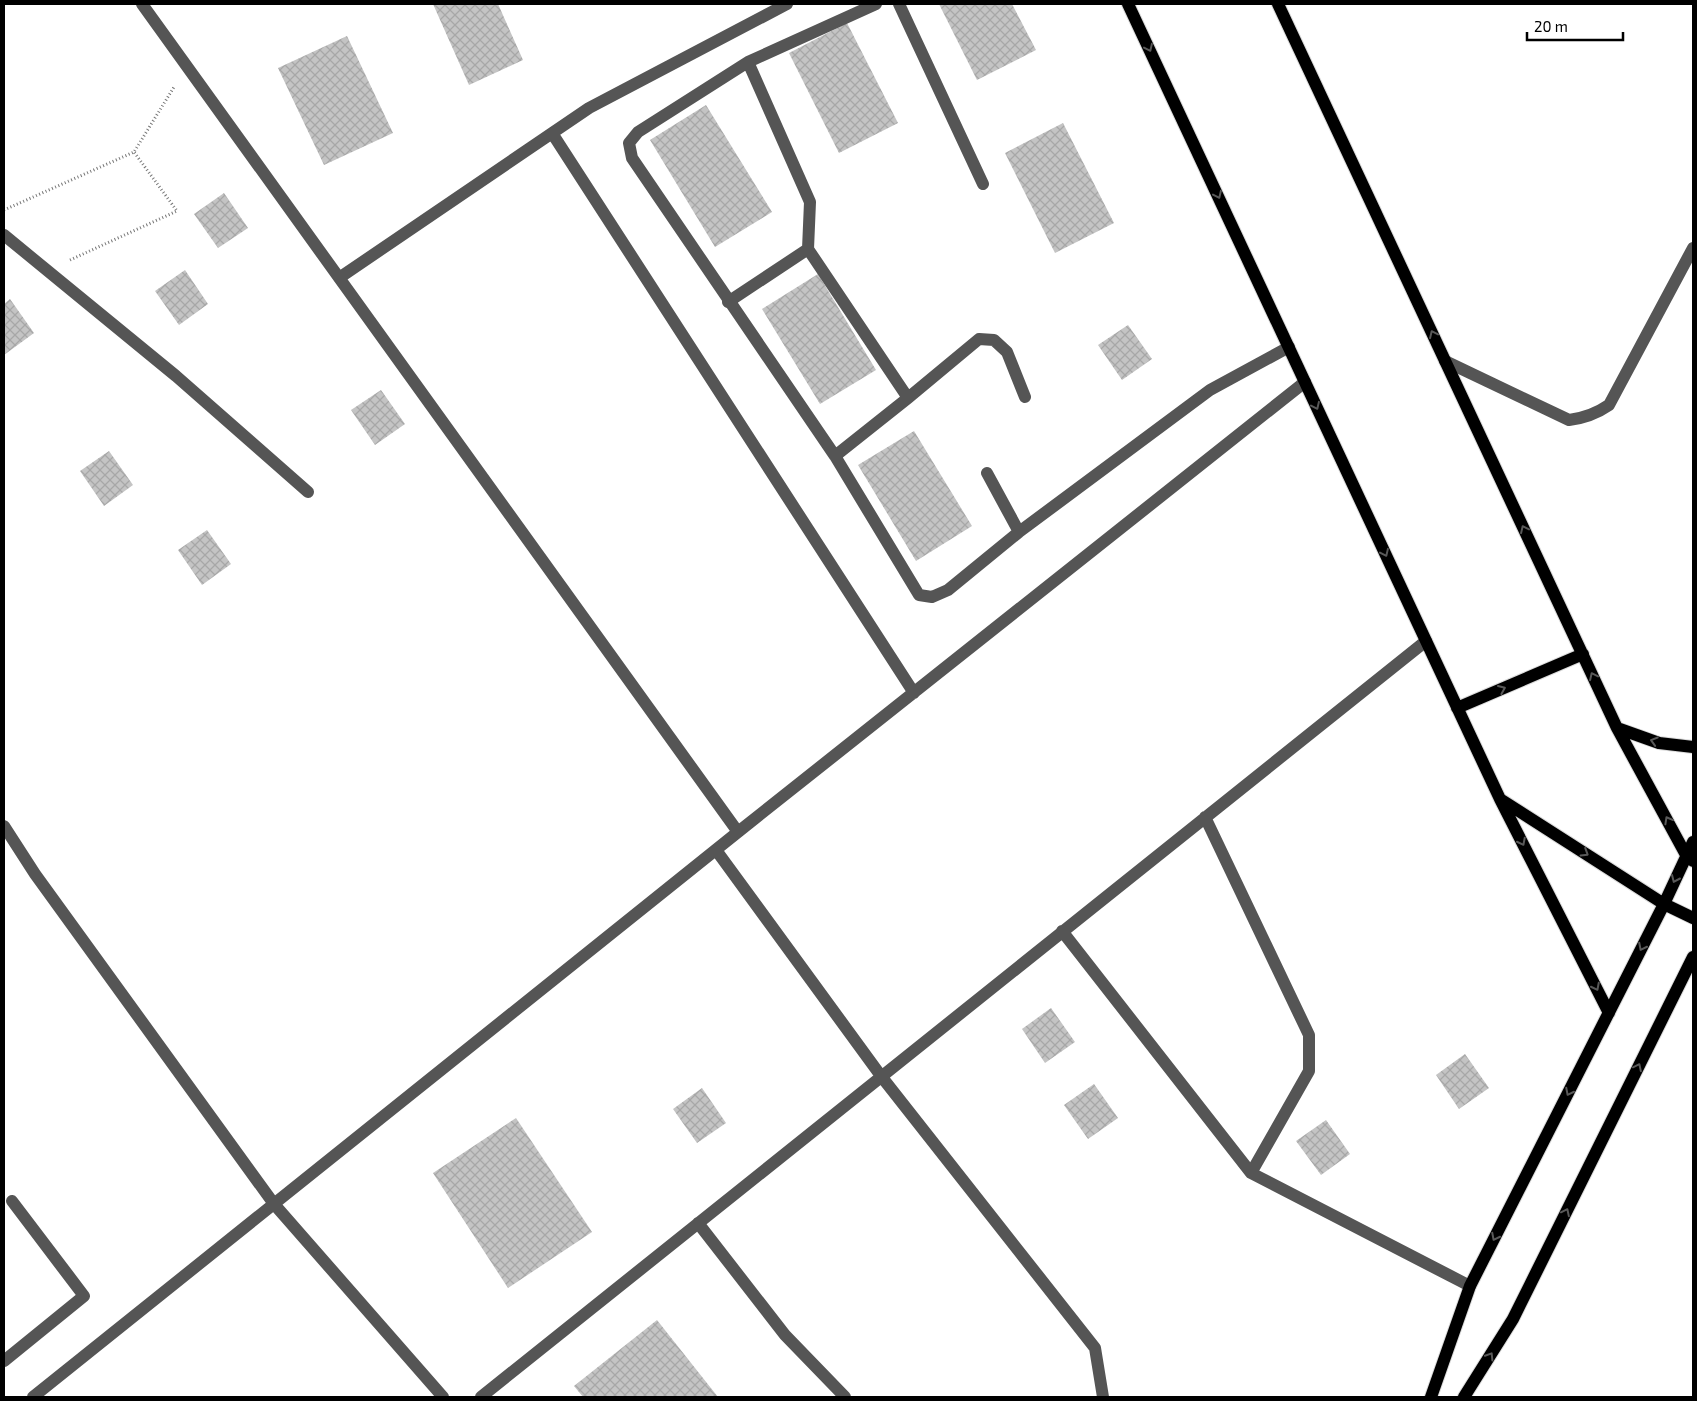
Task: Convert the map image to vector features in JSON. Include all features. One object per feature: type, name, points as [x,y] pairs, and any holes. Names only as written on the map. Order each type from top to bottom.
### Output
[{"type":"main road","points":[[1128,4],[1500,799],[1609,1012]]},
{"type":"main road","points":[[1278,4],[1617,728],[1690,858]]},
{"type":"main road","points":[[1457,708],[1583,654]]},
{"type":"main road","points":[[1617,728],[1659,743],[1693,747]]},
{"type":"main road","points":[[1500,799],[1664,904],[1693,918]]},
{"type":"main road","points":[[1431,1397],[1470,1286],[1664,904],[1690,858],[1693,842]]},
{"type":"main road","points":[[1464,1397],[1513,1319],[1693,957]]},
{"type":"street","points":[[142,4],[738,832]]},
{"type":"street","points":[[339,278],[589,108],[787,4]]},
{"type":"street","points":[[876,4],[748,62],[638,132],[629,142],[632,158],[728,302],[835,456],[919,595],[932,597],[948,590],[1019,532],[1210,390],[1288,346]]},
{"type":"street","points":[[899,4],[983,184]]},
{"type":"street","points":[[748,62],[810,202],[808,249],[908,398]]},
{"type":"street","points":[[552,133],[914,693]]},
{"type":"street","points":[[4,235],[176,376],[308,492]]},
{"type":"street","points":[[1445,361],[1569,420],[1585,418],[1599,412],[1609,405],[1693,248]]},
{"type":"street","points":[[728,302],[808,249]]},
{"type":"street","points":[[835,456],[979,339],[994,340],[1007,352],[1025,397]]},
{"type":"street","points":[[33,1397],[738,832],[1305,382]]},
{"type":"street","points":[[986,473],[1019,532]]},
{"type":"street","points":[[481,1397],[1426,641]]},
{"type":"street","points":[[1205,816],[1309,1035],[1309,1071],[1251,1173]]},
{"type":"street","points":[[4,826],[35,874],[274,1204],[443,1397]]},
{"type":"street","points":[[716,850],[881,1076],[1095,1348],[1103,1397]]},
{"type":"street","points":[[1062,931],[1251,1173],[1470,1286]]},
{"type":"street","points":[[4,1361],[84,1296],[12,1201]]},
{"type":"street","points":[[698,1223],[786,1335],[845,1397]]},
{"type":"path","points":[[4,210],[134,152],[187,66]]},
{"type":"path","points":[[47,271],[176,211],[134,152]]},
{"type":"building","points":[[433,4],[498,4],[523,60],[469,85]]},
{"type":"building","points":[[939,4],[1012,4],[1036,50],[977,80]]},
{"type":"building","points":[[847,23],[898,123],[839,153],[789,53]]},
{"type":"building","points":[[347,36],[393,133],[324,165],[278,68]]},
{"type":"building","points":[[706,105],[772,212],[715,247],[650,140]]},
{"type":"building","points":[[1063,123],[1114,223],[1055,253],[1005,153]]},
{"type":"building","points":[[224,193],[248,228],[218,248],[194,214]]},
{"type":"building","points":[[185,270],[208,304],[179,325],[155,291]]},
{"type":"building","points":[[818,274],[876,370],[820,404],[762,309]]},
{"type":"building","points":[[10,299],[34,333],[4,355],[4,304]]},
{"type":"building","points":[[1128,325],[1152,359],[1122,380],[1098,345]]},
{"type":"building","points":[[381,390],[405,424],[375,445],[351,410]]},
{"type":"building","points":[[914,431],[972,526],[916,561],[858,465]]},
{"type":"building","points":[[109,451],[133,485],[104,506],[80,471]]},
{"type":"building","points":[[207,530],[231,564],[202,585],[178,550]]},
{"type":"building","points":[[1051,1008],[1075,1042],[1045,1063],[1022,1029]]},
{"type":"building","points":[[1465,1054],[1489,1088],[1459,1109],[1436,1075]]},
{"type":"building","points":[[1094,1084],[1118,1118],[1088,1139],[1064,1105]]},
{"type":"building","points":[[702,1088],[726,1123],[697,1143],[673,1109]]},
{"type":"building","points":[[516,1118],[592,1232],[508,1288],[433,1173]]},
{"type":"building","points":[[1326,1120],[1350,1154],[1321,1175],[1296,1141]]},
{"type":"building","points":[[657,1320],[718,1397],[583,1397],[574,1386]]}]
